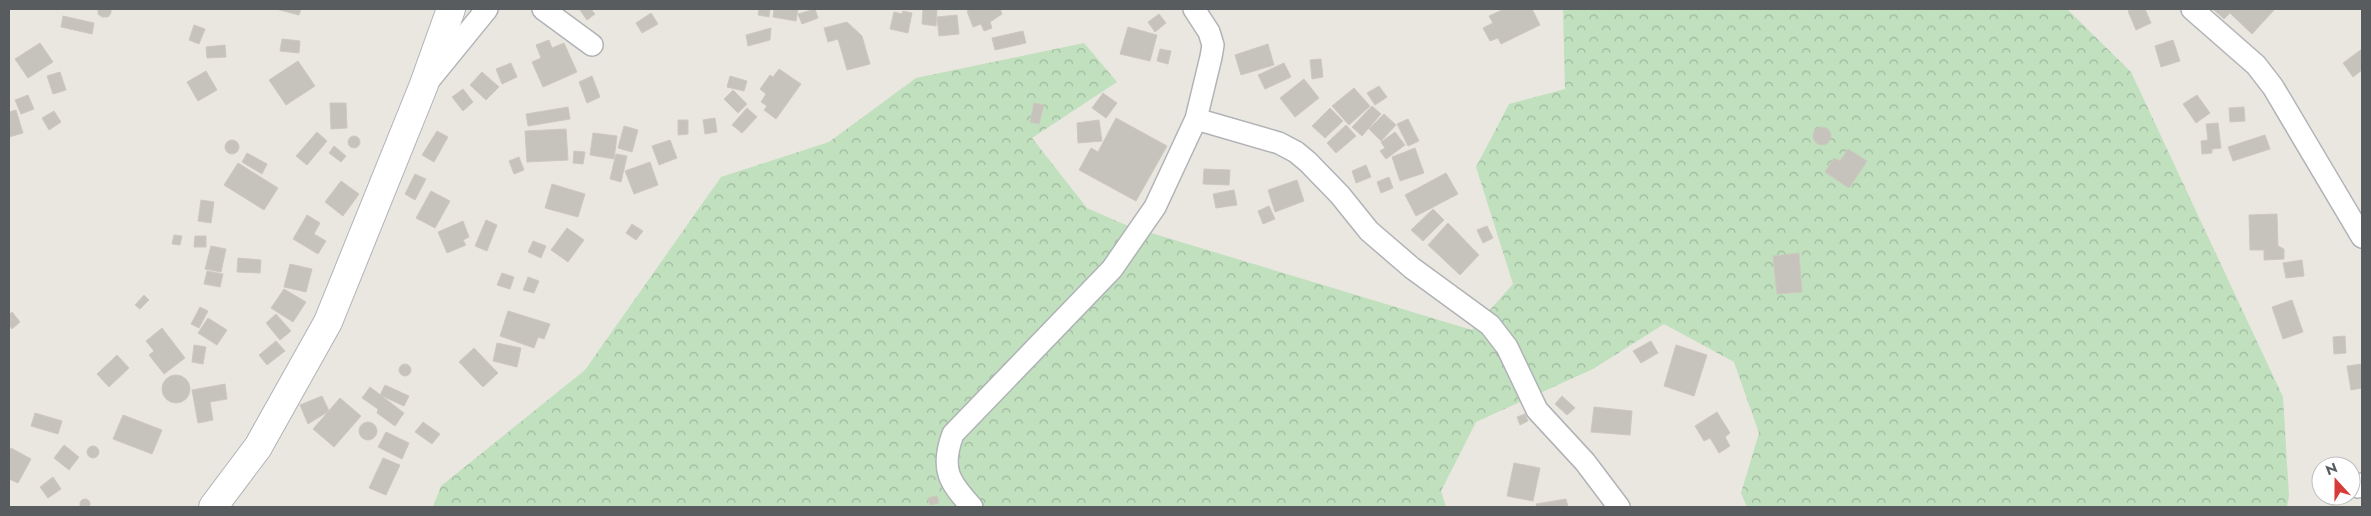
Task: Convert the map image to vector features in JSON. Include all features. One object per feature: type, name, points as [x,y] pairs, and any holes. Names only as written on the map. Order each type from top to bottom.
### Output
[{"type":"street","points":[[214,507],[258,447],[328,322],[424,87],[451,9]]},
{"type":"street","points":[[424,87],[488,9]]},
{"type":"street","points":[[543,9],[592,45]]},
{"type":"street","points":[[972,507],[953,486],[948,471],[949,446],[953,434],[1112,269],[1155,207],[1196,119],[1213,45],[1209,32],[1194,9]]},
{"type":"street","points":[[2192,9],[2256,65],[2273,88],[2362,237]]},
{"type":"street","points":[[1196,119],[1279,143],[1296,152],[1340,195],[1369,231],[1412,268],[1490,326],[1507,347],[1536,410],[1585,462],[1619,507]]},
{"type":"green space","points":[[1563,9],[2067,9],[2131,72],[2283,397],[2289,496],[2287,507],[1747,507],[1741,493],[1759,433],[1734,362],[1664,324],[1593,369],[1476,422],[1441,491],[1446,507],[433,507],[441,486],[585,370],[721,177],[829,142],[916,78],[1084,43],[1117,82],[1032,138],[1087,208],[1128,226],[1472,330],[1513,284],[1476,167],[1509,104],[1565,89]]},
{"type":"building","points":[[98,9],[111,9],[111,13],[108,17],[102,17],[98,14]]},
{"type":"building","points":[[276,9],[301,9],[299,15]]},
{"type":"building","points":[[591,9],[595,14],[587,20],[580,10]]},
{"type":"building","points":[[759,9],[770,9],[769,17],[758,15]]},
{"type":"building","points":[[774,9],[798,9],[796,21],[773,17]]},
{"type":"building","points":[[815,9],[818,18],[802,24],[798,14]]},
{"type":"building","points":[[923,9],[937,9],[936,26],[922,24]]},
{"type":"building","points":[[972,9],[1000,9],[1002,14],[990,22],[992,28],[984,31],[981,24],[973,27],[967,11]]},
{"type":"building","points":[[1504,9],[1532,9],[1540,25],[1501,44],[1498,38],[1490,41],[1483,28],[1493,23],[1489,16]]},
{"type":"building","points":[[2145,9],[2151,23],[2136,30],[2128,11]]},
{"type":"building","points":[[2213,9],[2275,9],[2252,34],[2230,13],[2224,19]]},
{"type":"building","points":[[903,11],[912,13],[908,33],[890,29],[894,12],[902,14]]},
{"type":"building","points":[[651,13],[658,24],[642,33],[636,23]]},
{"type":"building","points":[[1159,14],[1166,23],[1155,32],[1148,22]]},
{"type":"building","points":[[957,15],[959,34],[939,36],[937,17]]},
{"type":"building","points":[[63,16],[94,23],[92,34],[61,27]]},
{"type":"building","points":[[847,22],[862,36],[870,64],[847,70],[838,39],[828,42],[824,28]]},
{"type":"building","points":[[194,25],[205,29],[199,44],[189,40]]},
{"type":"building","points":[[1128,27],[1157,35],[1150,61],[1120,54]]},
{"type":"building","points":[[771,28],[770,40],[748,46],[746,35]]},
{"type":"building","points":[[1023,31],[1026,43],[995,50],[992,38]]},
{"type":"building","points":[[282,39],[300,41],[299,53],[280,51]]},
{"type":"building","points":[[549,40],[552,48],[564,43],[577,72],[543,87],[532,62],[541,58],[536,45]]},
{"type":"building","points":[[2173,40],[2180,61],[2161,67],[2155,46]]},
{"type":"building","points":[[40,43],[53,62],[28,78],[15,59]]},
{"type":"building","points":[[1268,44],[1274,65],[1241,75],[1235,55]]},
{"type":"building","points":[[225,45],[226,57],[207,58],[206,47]]},
{"type":"building","points":[[1160,49],[1171,51],[1168,64],[1157,61]]},
{"type":"building","points":[[2362,49],[2362,70],[2353,77],[2343,63]]},
{"type":"building","points":[[1321,59],[1323,77],[1312,79],[1310,60]]},
{"type":"building","points":[[298,61],[315,86],[286,105],[269,80]]},
{"type":"building","points":[[511,63],[517,77],[502,84],[496,69]]},
{"type":"building","points":[[1284,63],[1291,77],[1265,89],[1258,75]]},
{"type":"building","points":[[779,69],[801,84],[776,119],[764,110],[767,106],[761,102],[766,94],[760,89],[770,75],[773,77]]},
{"type":"building","points":[[206,71],[217,90],[198,101],[187,82]]},
{"type":"building","points":[[60,72],[66,90],[53,94],[47,76]]},
{"type":"building","points":[[482,72],[499,87],[486,100],[470,85]]},
{"type":"building","points":[[592,76],[600,97],[587,103],[579,82]]},
{"type":"building","points":[[730,76],[747,81],[744,91],[727,87]]},
{"type":"building","points":[[1304,79],[1319,98],[1295,117],[1280,98]]},
{"type":"building","points":[[1379,86],[1387,97],[1375,105],[1367,93]]},
{"type":"building","points":[[1354,88],[1370,106],[1349,125],[1332,106]]},
{"type":"building","points":[[463,89],[473,102],[463,111],[452,97]]},
{"type":"building","points":[[733,90],[747,104],[738,113],[724,99]]},
{"type":"building","points":[[1103,93],[1117,103],[1106,118],[1092,108]]},
{"type":"building","points":[[28,95],[34,109],[21,114],[15,100]]},
{"type":"building","points":[[2197,95],[2210,113],[2196,123],[2183,104]]},
{"type":"building","points":[[330,103],[346,103],[347,128],[331,129]]},
{"type":"building","points":[[1034,103],[1044,105],[1039,124],[1030,122]]},
{"type":"building","points":[[1372,106],[1381,114],[1362,136],[1352,127]]},
{"type":"building","points":[[568,107],[570,119],[528,126],[526,114]]},
{"type":"building","points":[[2244,107],[2245,121],[2230,122],[2229,108]]},
{"type":"building","points":[[747,108],[757,117],[742,133],[732,125]]},
{"type":"building","points":[[1330,108],[1343,121],[1325,138],[1312,126]]},
{"type":"building","points":[[16,110],[23,133],[9,137],[9,112]]},
{"type":"building","points":[[54,111],[61,122],[49,130],[42,118]]},
{"type":"building","points":[[1384,114],[1396,125],[1381,141],[1369,129]]},
{"type":"building","points":[[715,118],[717,132],[705,134],[703,120]]},
{"type":"building","points":[[1116,118],[1167,146],[1136,201],[1079,170],[1091,148],[1098,152]]},
{"type":"building","points":[[1408,119],[1419,141],[1408,146],[1397,124]]},
{"type":"building","points":[[678,120],[688,120],[688,134],[678,135]]},
{"type":"building","points":[[1099,120],[1102,141],[1078,143],[1077,123]]},
{"type":"building","points":[[2218,123],[2221,148],[2212,149],[2212,153],[2202,154],[2201,141],[2208,140],[2206,124]]},
{"type":"building","points":[[1346,125],[1356,136],[1336,153],[1327,143]]},
{"type":"building","points":[[624,126],[638,130],[632,152],[618,148]]},
{"type":"building","points":[[1822,127],[1828,130],[1831,136],[1828,142],[1822,145],[1816,142],[1813,136],[1816,130]]},
{"type":"building","points":[[566,129],[568,160],[527,162],[525,131]]},
{"type":"building","points":[[437,131],[448,137],[434,162],[422,155]]},
{"type":"building","points":[[317,132],[327,141],[307,165],[296,156]]},
{"type":"building","points":[[1395,132],[1405,145],[1386,159],[1380,151],[1385,148],[1381,142]]},
{"type":"building","points":[[593,133],[617,136],[614,159],[590,155]]},
{"type":"building","points":[[2265,135],[2270,149],[2233,161],[2228,147]]},
{"type":"building","points":[[352,136],[356,136],[360,142],[356,148],[352,148],[348,144],[348,140]]},
{"type":"building","points":[[232,140],[237,142],[239,147],[237,152],[232,154],[227,152],[225,147],[227,142]]},
{"type":"building","points":[[670,140],[677,158],[659,165],[652,146]]},
{"type":"building","points":[[334,146],[346,156],[341,162],[329,153]]},
{"type":"building","points":[[1415,148],[1424,173],[1400,181],[1392,157]]},
{"type":"building","points":[[1848,149],[1867,161],[1849,188],[1825,172],[1834,158],[1840,161]]},
{"type":"building","points":[[574,151],[585,152],[583,164],[573,163]]},
{"type":"building","points":[[247,153],[267,164],[262,174],[242,162]]},
{"type":"building","points":[[616,154],[627,156],[621,182],[610,179]]},
{"type":"building","points":[[519,157],[524,170],[514,174],[509,161]]},
{"type":"building","points":[[650,162],[658,185],[634,194],[625,171]]},
{"type":"building","points":[[238,163],[278,188],[264,210],[224,185]]},
{"type":"building","points":[[1366,165],[1371,177],[1356,183],[1352,171]]},
{"type":"building","points":[[1204,169],[1230,170],[1229,185],[1203,184]]},
{"type":"building","points":[[1446,173],[1458,194],[1416,216],[1405,195]]},
{"type":"building","points":[[415,174],[426,179],[415,200],[405,194]]},
{"type":"building","points":[[1389,177],[1393,188],[1381,193],[1377,182]]},
{"type":"building","points":[[1297,180],[1304,201],[1275,212],[1268,190]]},
{"type":"building","points":[[341,181],[359,194],[343,216],[325,202]]},
{"type":"building","points":[[552,184],[585,194],[578,217],[545,208]]},
{"type":"building","points":[[1234,190],[1237,205],[1216,208],[1213,194]]},
{"type":"building","points":[[431,191],[450,201],[435,228],[416,218]]},
{"type":"building","points":[[201,200],[214,202],[211,223],[198,221]]},
{"type":"building","points":[[1269,206],[1275,219],[1263,224],[1258,211]]},
{"type":"building","points":[[1433,209],[1444,220],[1423,241],[1411,230]]},
{"type":"building","points":[[2277,214],[2278,246],[2284,249],[2284,259],[2264,260],[2264,250],[2250,250],[2249,215]]},
{"type":"building","points":[[307,215],[320,223],[314,234],[326,241],[318,254],[293,239]]},
{"type":"building","points":[[486,220],[497,225],[487,251],[475,246]]},
{"type":"building","points":[[463,221],[469,237],[463,240],[466,245],[447,253],[438,232]]},
{"type":"building","points":[[1448,223],[1479,255],[1460,275],[1428,245]]},
{"type":"building","points":[[632,224],[643,231],[636,240],[626,233]]},
{"type":"building","points":[[1487,226],[1493,238],[1483,243],[1477,230]]},
{"type":"building","points":[[567,228],[584,240],[568,262],[551,250]]},
{"type":"building","points":[[174,235],[182,236],[180,245],[172,244]]},
{"type":"building","points":[[195,236],[206,236],[206,247],[194,247]]},
{"type":"building","points":[[533,241],[546,246],[541,258],[528,252]]},
{"type":"building","points":[[211,246],[226,249],[221,272],[205,269]]},
{"type":"building","points":[[1799,253],[1802,292],[1777,294],[1773,256]]},
{"type":"building","points":[[238,258],[261,260],[260,273],[237,272]]},
{"type":"building","points":[[2302,260],[2304,276],[2286,278],[2283,263]]},
{"type":"building","points":[[290,264],[312,269],[306,292],[284,287]]},
{"type":"building","points":[[207,271],[223,274],[220,287],[204,284]]},
{"type":"building","points":[[502,273],[514,277],[510,289],[497,285]]},
{"type":"building","points":[[528,277],[539,281],[534,293],[523,290]]},
{"type":"building","points":[[284,289],[306,302],[293,322],[271,308]]},
{"type":"building","points":[[144,295],[149,300],[140,309],[135,305]]},
{"type":"building","points":[[2292,300],[2303,332],[2283,339],[2272,307]]},
{"type":"building","points":[[200,307],[208,311],[199,328],[191,324]]},
{"type":"building","points":[[508,311],[550,324],[544,339],[538,337],[534,348],[500,336]]},
{"type":"building","points":[[12,312],[20,322],[12,329],[9,325],[9,315]]},
{"type":"building","points":[[276,314],[291,331],[280,340],[266,323]]},
{"type":"building","points":[[208,318],[227,330],[217,345],[198,333]]},
{"type":"building","points":[[162,328],[185,358],[164,374],[149,355],[154,351],[146,341]]},
{"type":"building","points":[[2345,336],[2346,353],[2334,354],[2333,337]]},
{"type":"building","points":[[276,341],[285,351],[267,365],[259,355]]},
{"type":"building","points":[[1651,341],[1658,353],[1641,363],[1633,351]]},
{"type":"building","points":[[497,343],[521,348],[517,367],[493,361]]},
{"type":"building","points":[[194,345],[206,347],[203,364],[192,362]]},
{"type":"building","points":[[1676,345],[1707,355],[1694,396],[1664,386]]},
{"type":"building","points":[[474,348],[498,373],[483,387],[459,362]]},
{"type":"building","points":[[117,355],[129,368],[109,387],[97,374]]},
{"type":"building","points":[[405,364],[411,370],[405,376],[399,370]]},
{"type":"building","points":[[2362,364],[2362,388],[2351,390],[2347,366]]},
{"type":"building","points":[[176,375],[186,379],[190,389],[186,399],[176,403],[166,399],[162,389],[166,379]]},
{"type":"building","points":[[225,384],[227,399],[210,402],[213,420],[198,423],[192,390]]},
{"type":"building","points":[[385,385],[409,396],[404,406],[380,395]]},
{"type":"building","points":[[370,387],[404,413],[395,426],[377,413],[378,409],[362,398]]},
{"type":"building","points":[[322,396],[329,411],[308,424],[300,405]]},
{"type":"building","points":[[1562,396],[1575,408],[1567,415],[1555,404]]},
{"type":"building","points":[[340,398],[361,416],[334,447],[313,429]]},
{"type":"building","points":[[1594,407],[1632,411],[1630,435],[1591,432]]},
{"type":"building","points":[[1717,412],[1730,433],[1725,437],[1730,446],[1719,453],[1710,438],[1704,441],[1695,426]]},
{"type":"building","points":[[35,413],[62,421],[58,434],[31,426]]},
{"type":"building","points":[[1525,414],[1528,421],[1520,425],[1517,417]]},
{"type":"building","points":[[123,415],[162,430],[152,454],[113,439]]},
{"type":"building","points":[[368,422],[374,425],[377,431],[374,437],[368,440],[362,437],[359,431],[362,425]]},
{"type":"building","points":[[423,422],[440,434],[432,444],[415,432]]},
{"type":"building","points":[[386,432],[409,443],[402,459],[378,447]]},
{"type":"building","points":[[64,445],[79,457],[69,470],[54,458]]},
{"type":"building","points":[[91,446],[95,446],[99,452],[95,458],[91,458],[87,454],[87,450]]},
{"type":"building","points":[[11,448],[31,459],[18,483],[9,479],[9,453]]},
{"type":"building","points":[[383,458],[400,465],[386,495],[369,488]]},
{"type":"building","points":[[1514,463],[1540,468],[1533,501],[1507,496]]},
{"type":"building","points":[[53,477],[61,489],[48,498],[40,487]]},
{"type":"building","points":[[937,496],[939,503],[930,505],[928,498]]},
{"type":"building","points":[[85,499],[90,504],[85,509],[80,504]]},
{"type":"building","points":[[1566,499],[1568,507],[1537,507],[1536,504]]}]
